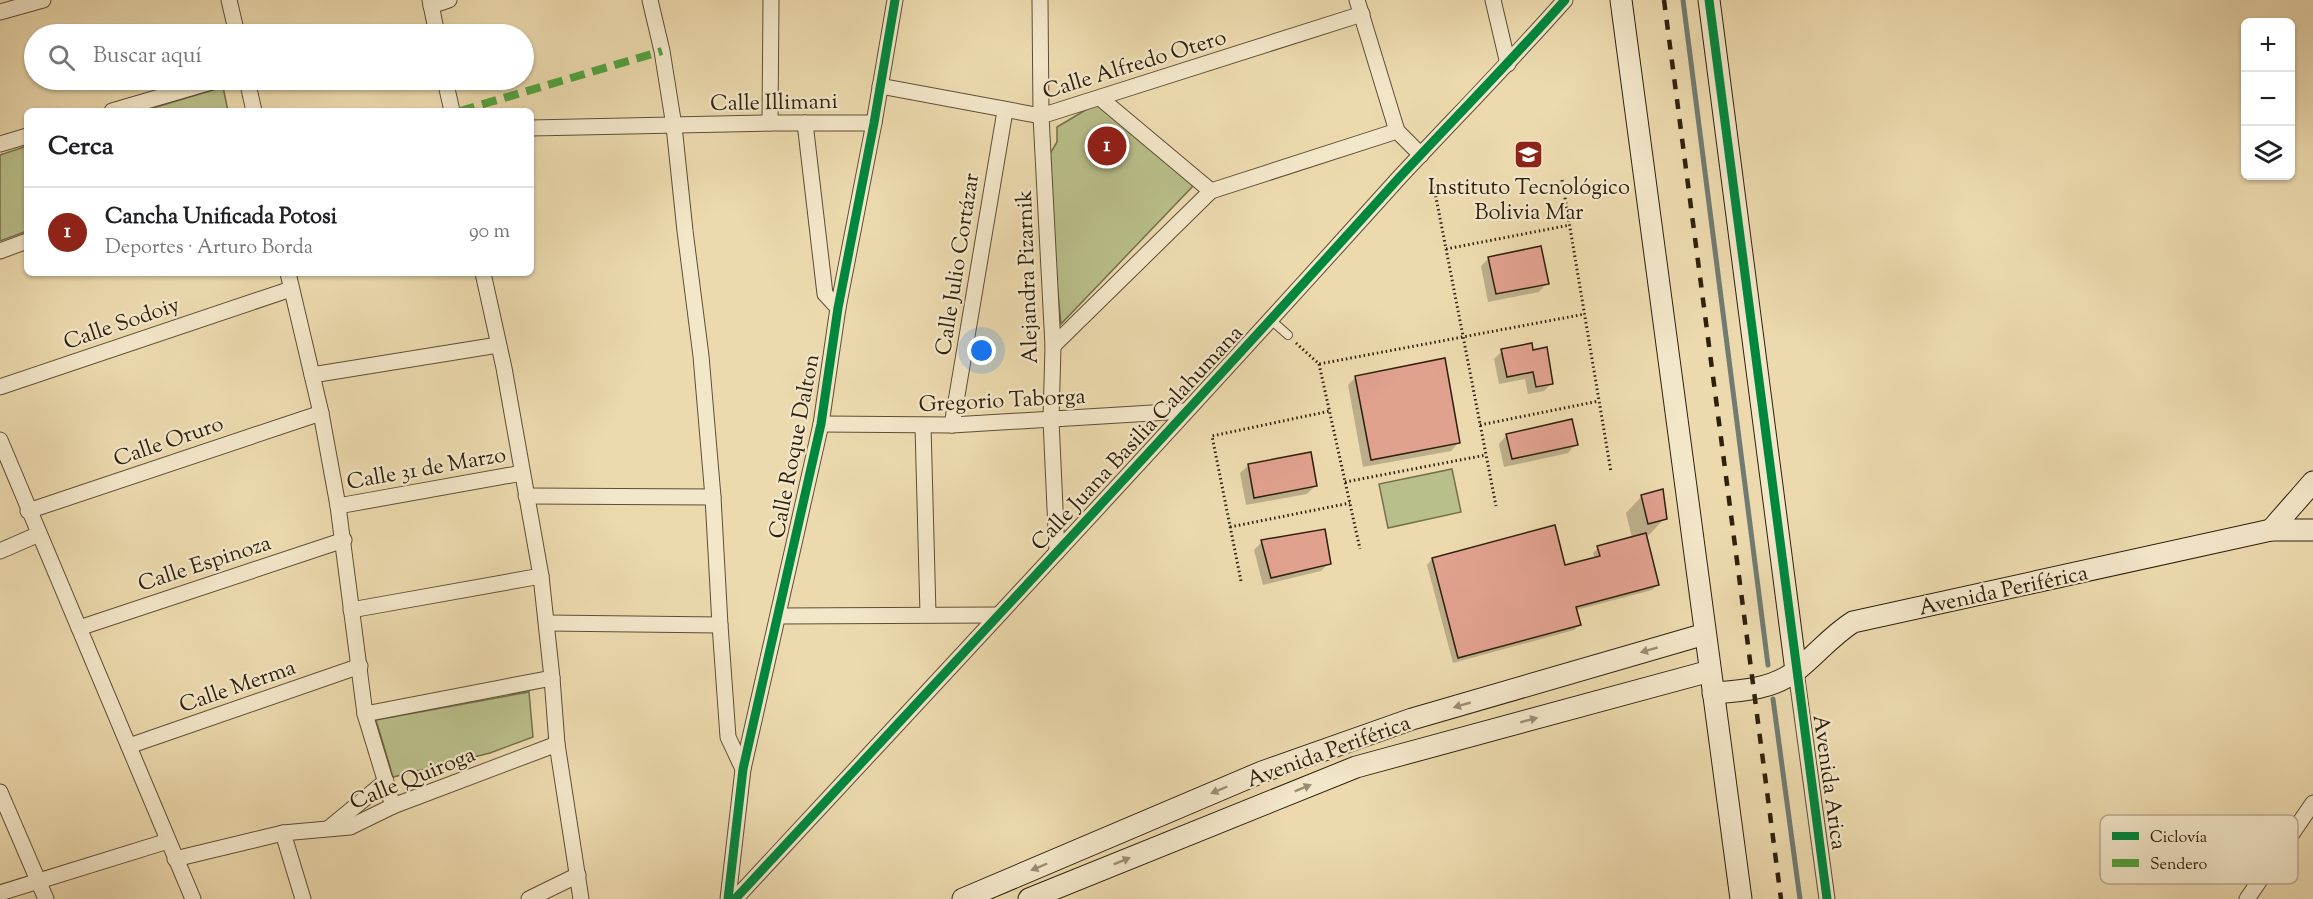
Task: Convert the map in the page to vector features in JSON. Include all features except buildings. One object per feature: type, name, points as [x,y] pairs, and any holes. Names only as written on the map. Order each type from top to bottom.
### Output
[{"type":"street","points":[[0,12],[43,0]]},
{"type":"street","points":[[229,0],[235,24]]},
{"type":"street","points":[[435,24],[430,3],[449,0]]},
{"type":"street","points":[[650,0],[662,51],[674,126],[702,356],[728,737],[743,770]]},
{"type":"street","points":[[770,123],[771,0]]},
{"type":"street","name":"Calle Roque Dalton","points":[[728,899],[743,770],[821,424],[838,308],[895,0]]},
{"type":"street","name":"Alejandra Pizarnik","points":[[1040,0],[1041,116],[1053,346],[1051,420],[1057,552]]},
{"type":"street","points":[[1493,0],[1508,64]]},
{"type":"street","name":"Calle Juana Basilia Calahumana","points":[[735,899],[1565,0]]},
{"type":"street","points":[[1621,0],[1741,899]]},
{"type":"street","points":[[1709,0],[1796,671]]},
{"type":"street","points":[[1359,7],[1397,131],[1421,154]]},
{"type":"street","name":"Calle Alfredo Otero","points":[[880,86],[1041,116],[1100,98],[1359,7]]},
{"type":"street","points":[[122,108],[184,90]]},
{"type":"street","points":[[249,90],[253,108]]},
{"type":"street","points":[[448,90],[451,108]]},
{"type":"street","points":[[1100,98],[1210,191]]},
{"type":"street","name":"Calle Julio Cortázar","points":[[952,425],[1005,111]]},
{"type":"street","points":[[805,123],[825,294],[838,308]]},
{"type":"street","name":"Calle Illimani","points":[[534,128],[874,123]]},
{"type":"street","points":[[1053,346],[1210,191],[1397,131]]},
{"type":"street","points":[[0,144],[24,137]]},
{"type":"street","points":[[0,250],[24,242]]},
{"type":"street","points":[[289,276],[321,413],[338,506],[366,714],[393,806]]},
{"type":"street","points":[[484,276],[504,368],[541,576],[557,744],[581,899]]},
{"type":"street","name":"Calle Sodoiy","points":[[0,387],[291,289]]},
{"type":"street","points":[[312,375],[498,345]]},
{"type":"street","name":"Gregorio Taborga","points":[[821,424],[952,425],[1185,411]]},
{"type":"street","name":"Calle Oruro","points":[[28,511],[321,413]]},
{"type":"street","points":[[923,426],[928,614]]},
{"type":"street","points":[[0,440],[193,899]]},
{"type":"street","name":"Calle 31 de Marzo","points":[[338,506],[522,472]]},
{"type":"street","points":[[2271,530],[2313,482]]},
{"type":"street","points":[[526,496],[713,496]]},
{"type":"street","name":"Avenida Periférica","points":[[1713,693],[1752,690],[1781,680],[1796,671],[1834,634],[1853,622],[2271,530],[2313,530]]},
{"type":"street","points":[[0,551],[39,534]]},
{"type":"street","name":"Calle Espinoza","points":[[79,628],[344,540]]},
{"type":"street","points":[[351,610],[541,576]]},
{"type":"street","points":[[779,616],[998,615]]},
{"type":"street","points":[[547,623],[720,625]]},
{"type":"street","name":"Avenida Periférica","points":[[963,899],[1262,772],[1412,719],[1705,634]]},
{"type":"street","name":"Calle Merma","points":[[129,746],[360,666]]},
{"type":"street","name":"Avenida Periférica","points":[[1029,899],[1356,767],[1710,670]]},
{"type":"street","name":"Avenida Arica","points":[[1796,671],[1827,899]]},
{"type":"street","points":[[366,714],[552,678]]},
{"type":"street","name":"Calle Quiroga","points":[[175,859],[284,833],[350,827],[393,806],[557,744]]},
{"type":"street","points":[[329,828],[386,781]]},
{"type":"street","points":[[0,792],[46,899]]},
{"type":"street","points":[[2298,825],[2313,803]]},
{"type":"street","points":[[284,833],[303,899]]},
{"type":"street","points":[[0,892],[168,841]]},
{"type":"street","points":[[529,899],[578,875]]},
{"type":"street","points":[[2247,899],[2257,884]]},
{"type":"lane","points":[[1270,320],[1287,335]]},
{"type":"path","points":[[1562,180],[1611,472]]},
{"type":"path","points":[[1434,187],[1496,506]]},
{"type":"path","points":[[1446,249],[1570,225]]},
{"type":"path","points":[[1319,364],[1585,314]]},
{"type":"path","points":[[1287,335],[1319,364],[1360,549]]},
{"type":"path","points":[[1480,425],[1599,401]]},
{"type":"path","points":[[1241,581],[1212,436],[1330,411]]},
{"type":"path","points":[[1345,483],[1486,455]]},
{"type":"path","points":[[1230,527],[1350,503]]},
{"type":"green space","points":[[213,90],[224,90],[227,108],[153,108]]},
{"type":"green space","points":[[1099,102],[1193,186],[1061,324],[1045,162],[1057,142],[1057,127]]},
{"type":"green space","points":[[24,147],[24,232],[0,241],[0,155]]},
{"type":"green space","points":[[1452,469],[1461,512],[1388,528],[1379,484]]},
{"type":"green space","points":[[529,692],[533,737],[490,753],[393,777],[376,720]]},
{"type":"waterway","points":[[1683,0],[1768,665]]},
{"type":"waterway","points":[[1773,699],[1800,899]]},
{"type":"railway","points":[[1664,0],[1781,899]]},
{"type":"marked path","points":[[534,89],[662,51]]},
{"type":"marked path","points":[[470,108],[531,90]]},
{"type":"cycle path","points":[[728,899],[743,769],[821,424],[838,308],[895,0]]},
{"type":"cycle path","points":[[735,899],[1565,0]]},
{"type":"cycle path","points":[[1709,0],[1827,899]]},
{"type":"place","name":"Cancha Unificada Potosi","points":[[1107,146]]},
{"type":"place","name":"Instituto Tecnológico Bolivia Mar","points":[[1529,154]]}]
